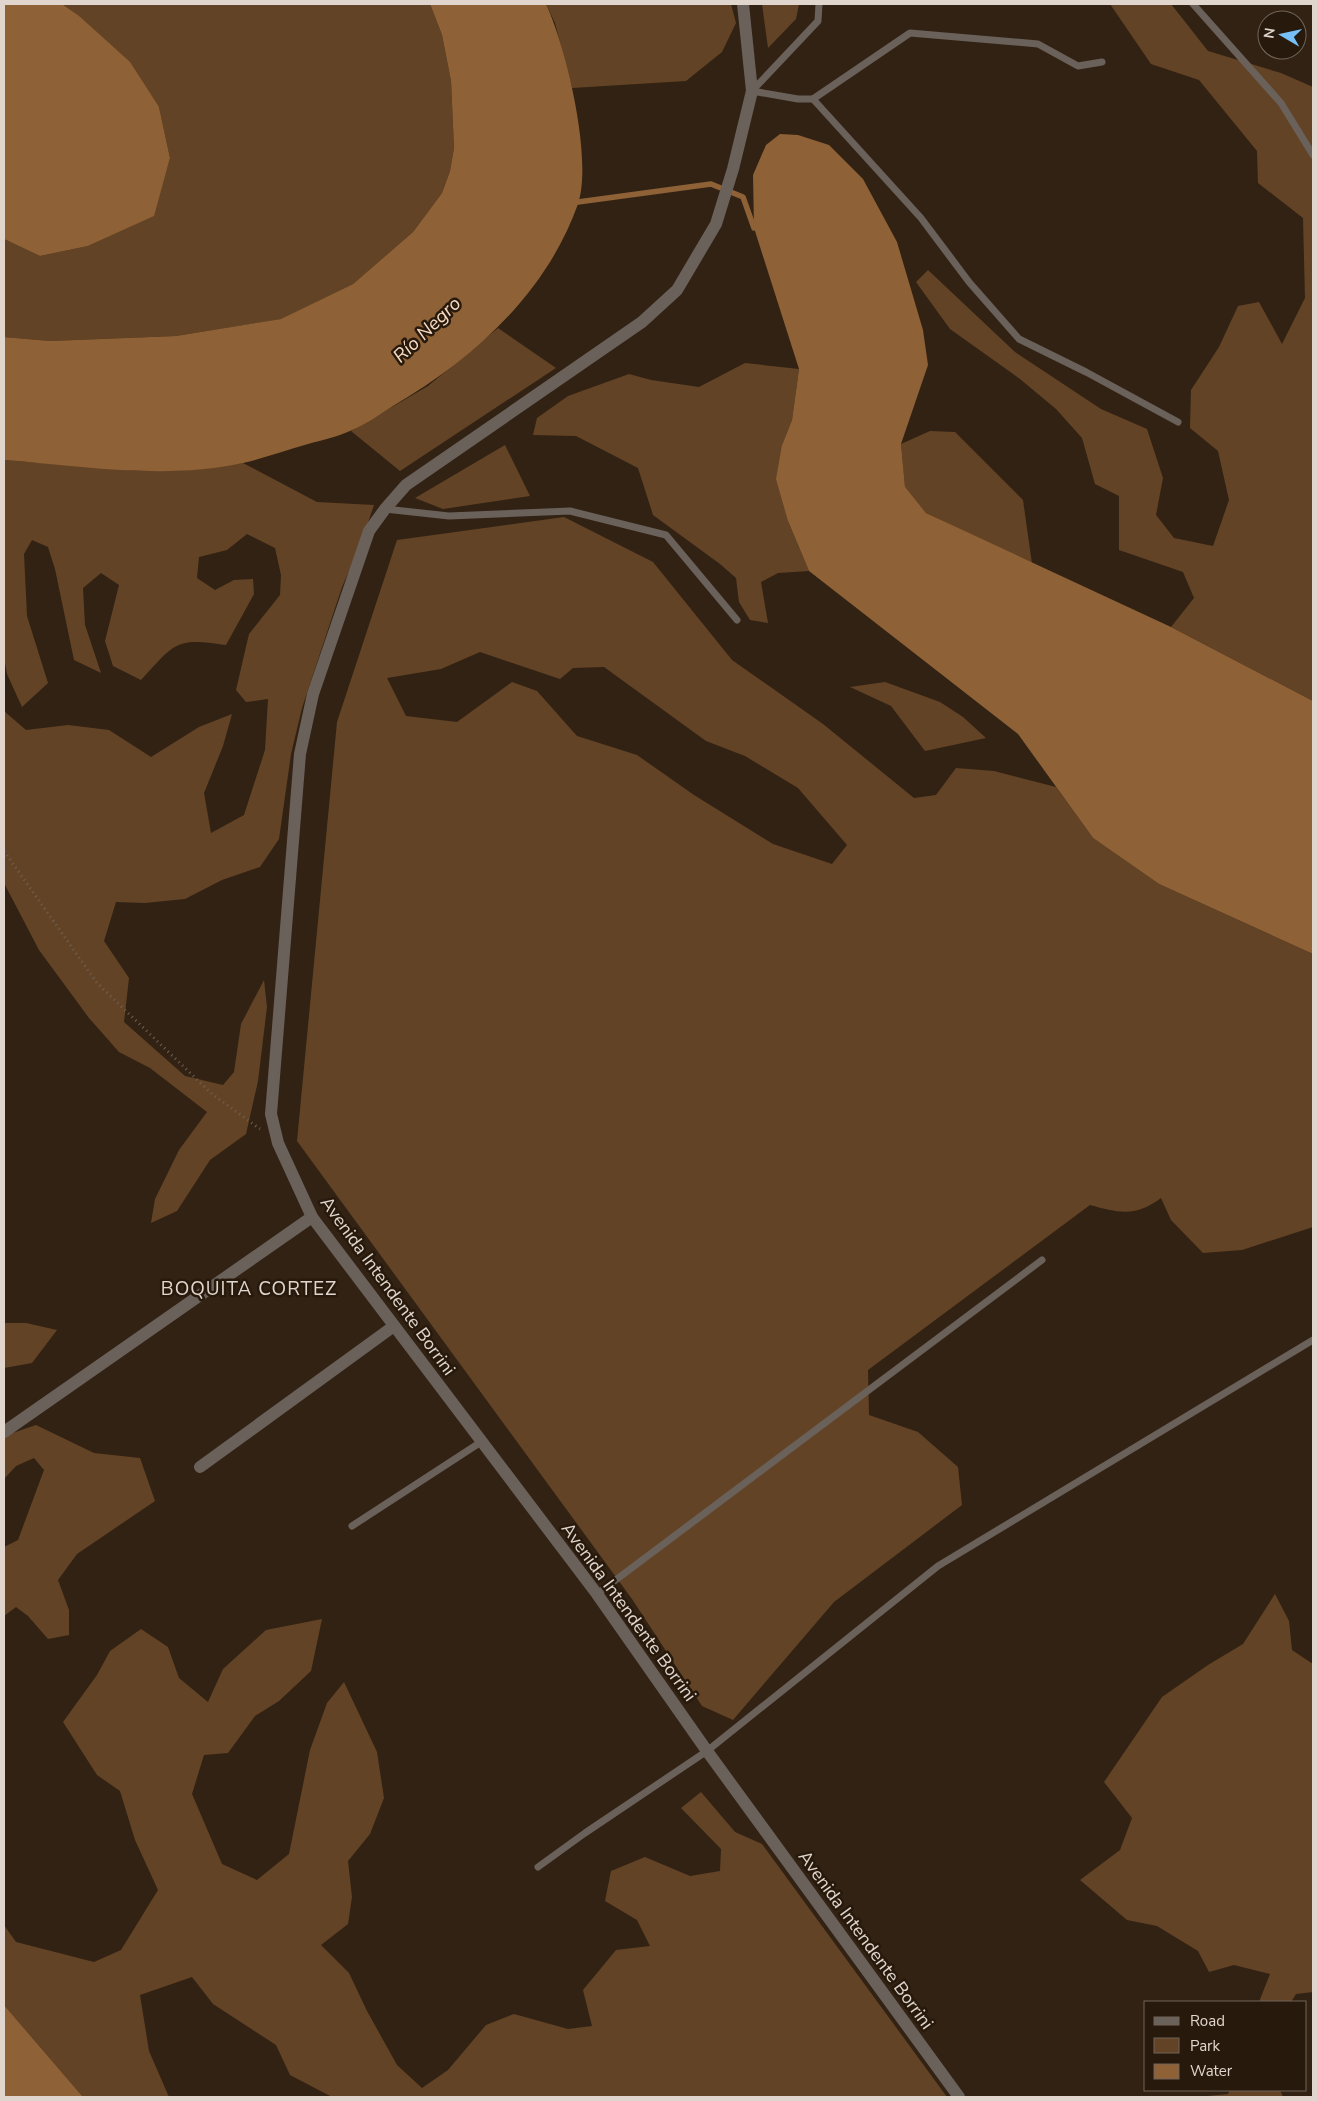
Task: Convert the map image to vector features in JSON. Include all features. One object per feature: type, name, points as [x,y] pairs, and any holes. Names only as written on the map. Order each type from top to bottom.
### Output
[{"type":"street","name":"Avenida Intendente Borrini","points":[[743,4],[752,91],[733,169],[716,224],[677,290],[642,322],[406,486],[385,509],[369,531],[316,685],[300,754],[271,1114],[278,1143],[312,1217],[597,1594],[707,1751],[960,2097]]},
{"type":"street","points":[[4,1432],[312,1217]]},
{"type":"street","points":[[200,1467],[394,1326]]},
{"type":"lane","points":[[752,91],[818,22],[819,4]]},
{"type":"lane","points":[[1193,4],[1282,103],[1313,155]]},
{"type":"lane","points":[[752,91],[798,99],[813,99],[910,33],[1038,44],[1078,66],[1102,62]]},
{"type":"lane","points":[[813,99],[921,218],[969,282],[1019,340],[1086,372],[1178,422]]},
{"type":"lane","points":[[385,509],[449,516],[570,511],[666,535],[737,620]]},
{"type":"lane","points":[[597,1594],[1042,1260]]},
{"type":"lane","points":[[538,1867],[707,1751],[938,1566],[1313,1340]]},
{"type":"lane","points":[[352,1526],[481,1442]]},
{"type":"path","points":[[4,851],[97,983],[212,1094],[278,1143]]},
{"type":"green space","points":[[62,4],[430,4],[442,35],[451,81],[454,148],[450,171],[442,193],[413,232],[353,284],[282,319],[176,336],[50,341],[4,337],[4,239],[40,256],[88,246],[153,216],[170,158],[159,107],[78,15]]},
{"type":"green space","points":[[546,4],[731,4],[736,23],[722,52],[686,81],[572,88],[555,23]]},
{"type":"green space","points":[[762,4],[799,4],[796,19],[768,48]]},
{"type":"green space","points":[[1110,4],[1171,4],[1208,51],[1281,73],[1313,87],[1313,701],[1171,627],[1194,598],[1183,572],[1119,550],[1119,496],[1095,484],[1082,438],[1056,409],[1020,379],[950,329],[916,282],[928,270],[1015,352],[1101,409],[1147,429],[1163,478],[1156,515],[1174,538],[1213,546],[1229,500],[1218,451],[1190,428],[1191,390],[1219,347],[1238,306],[1259,302],[1282,344],[1305,298],[1303,218],[1258,183],[1257,151],[1199,80],[1151,64]]},
{"type":"green space","points":[[498,328],[556,368],[400,471],[351,431],[428,386]]},
{"type":"green space","points":[[745,363],[799,369],[792,420],[782,445],[788,521],[809,571],[778,573],[761,582],[768,623],[750,620],[739,602],[736,578],[653,515],[638,468],[576,436],[533,435],[537,418],[568,396],[629,374],[651,380],[699,387]]},
{"type":"green space","points":[[930,431],[955,432],[1023,500],[1032,564],[926,513],[905,488],[901,444]]},
{"type":"green space","points":[[505,445],[530,496],[443,509],[415,498]]},
{"type":"green space","points":[[4,460],[139,471],[177,471],[243,463],[317,502],[374,505],[359,549],[342,587],[302,708],[291,754],[279,839],[260,867],[222,880],[185,899],[145,903],[116,902],[104,941],[129,978],[124,1022],[185,1076],[223,1085],[234,1072],[241,1024],[264,980],[267,1007],[258,1081],[246,1134],[210,1160],[177,1211],[151,1223],[155,1199],[179,1150],[207,1112],[150,1068],[119,1052],[89,1018],[39,950],[4,883],[4,711],[26,730],[68,725],[109,730],[151,757],[199,727],[232,714],[223,746],[204,793],[211,833],[244,815],[265,750],[268,699],[246,702],[236,690],[249,634],[280,595],[281,575],[275,548],[247,534],[227,550],[199,557],[197,578],[215,590],[234,580],[253,579],[254,594],[226,645],[196,642],[177,646],[161,658],[141,680],[113,666],[105,641],[119,585],[101,573],[83,588],[85,625],[101,673],[74,660],[55,569],[48,547],[32,540],[24,554],[27,616],[48,683],[22,707],[7,674],[4,658]]},
{"type":"green space","points":[[564,517],[653,562],[732,660],[823,724],[914,798],[936,795],[956,768],[994,771],[1056,787],[1093,838],[1159,884],[1313,954],[1313,1227],[1242,1250],[1203,1253],[1171,1220],[1161,1198],[1143,1208],[1127,1212],[1090,1205],[868,1370],[869,1415],[918,1432],[958,1467],[962,1505],[834,1602],[733,1720],[702,1706],[632,1599],[297,1141],[337,722],[397,540]],"holes":[[[480,652],[560,679],[573,668],[604,667],[706,741],[745,756],[798,788],[847,845],[832,864],[773,844],[694,795],[637,755],[577,736],[537,691],[512,682],[457,722],[406,716],[387,678],[441,669]]]},
{"type":"green space","points":[[885,682],[940,702],[963,717],[986,738],[925,751],[891,706],[850,687]]},
{"type":"green space","points":[[4,1323],[26,1323],[57,1330],[32,1363],[4,1368]]},
{"type":"green space","points":[[36,1425],[94,1453],[140,1458],[155,1501],[77,1554],[58,1580],[69,1610],[69,1635],[48,1639],[28,1616],[16,1607],[4,1616],[4,1547],[18,1540],[44,1470],[34,1458],[16,1466],[4,1479],[4,1436]]},
{"type":"green space","points":[[1275,1594],[1289,1621],[1292,1650],[1313,1664],[1313,1992],[1296,1994],[1292,2001],[1259,2001],[1270,1974],[1234,1965],[1209,1972],[1198,1951],[1157,1926],[1127,1920],[1080,1880],[1120,1850],[1132,1818],[1104,1782],[1162,1697],[1208,1665],[1243,1644]]},
{"type":"green space","points":[[322,1619],[311,1671],[279,1701],[255,1716],[228,1753],[204,1755],[192,1794],[222,1864],[257,1880],[289,1854],[310,1750],[327,1703],[344,1682],[377,1752],[384,1798],[370,1834],[348,1861],[352,1897],[348,1924],[321,1945],[349,1973],[367,2011],[397,2065],[422,2088],[448,2070],[486,2025],[514,2014],[568,2029],[592,2026],[583,1990],[616,1950],[650,1946],[637,1920],[605,1901],[611,1871],[645,1857],[690,1876],[720,1871],[721,1849],[681,1808],[701,1792],[735,1832],[762,1844],[947,2097],[332,2097],[290,2075],[276,2045],[213,2004],[192,1977],[140,1995],[149,2051],[169,2097],[83,2097],[4,2005],[4,1925],[16,1942],[94,1962],[121,1950],[158,1890],[135,1840],[120,1791],[97,1775],[63,1722],[97,1675],[110,1651],[141,1629],[168,1647],[179,1678],[208,1702],[223,1669],[266,1630]]},
{"type":"green space","points":[[1230,2091],[1280,2091],[1283,2097],[1197,2097],[1228,2094]]},
{"type":"water","points":[[4,4],[62,4],[78,15],[130,62],[159,107],[170,158],[154,216],[88,246],[40,256],[4,239]]},
{"type":"water","name":"Río Negro","points":[[430,4],[546,4],[562,47],[569,74],[580,132],[582,159],[582,184],[578,204],[564,237],[547,267],[504,321],[478,345],[423,388],[367,423],[340,435],[259,459],[214,468],[184,471],[124,470],[4,460],[4,337],[50,341],[176,336],[281,319],[353,284],[413,232],[442,193],[450,171],[454,148],[451,81],[442,35]]},
{"type":"water","points":[[780,134],[798,135],[829,145],[863,179],[897,242],[923,330],[928,365],[901,444],[905,487],[926,513],[1171,627],[1313,701],[1313,954],[1159,884],[1093,838],[1018,734],[809,571],[788,521],[776,479],[782,445],[792,420],[799,369],[754,228],[753,175],[766,145]]},
{"type":"water","points":[[4,2005],[83,2097],[4,2097]]},
{"type":"waterway","points":[[578,202],[711,184],[743,197],[754,228]]},
{"type":"district","name":"BOQUITA CORTEZ","points":[[249,1289]]}]
